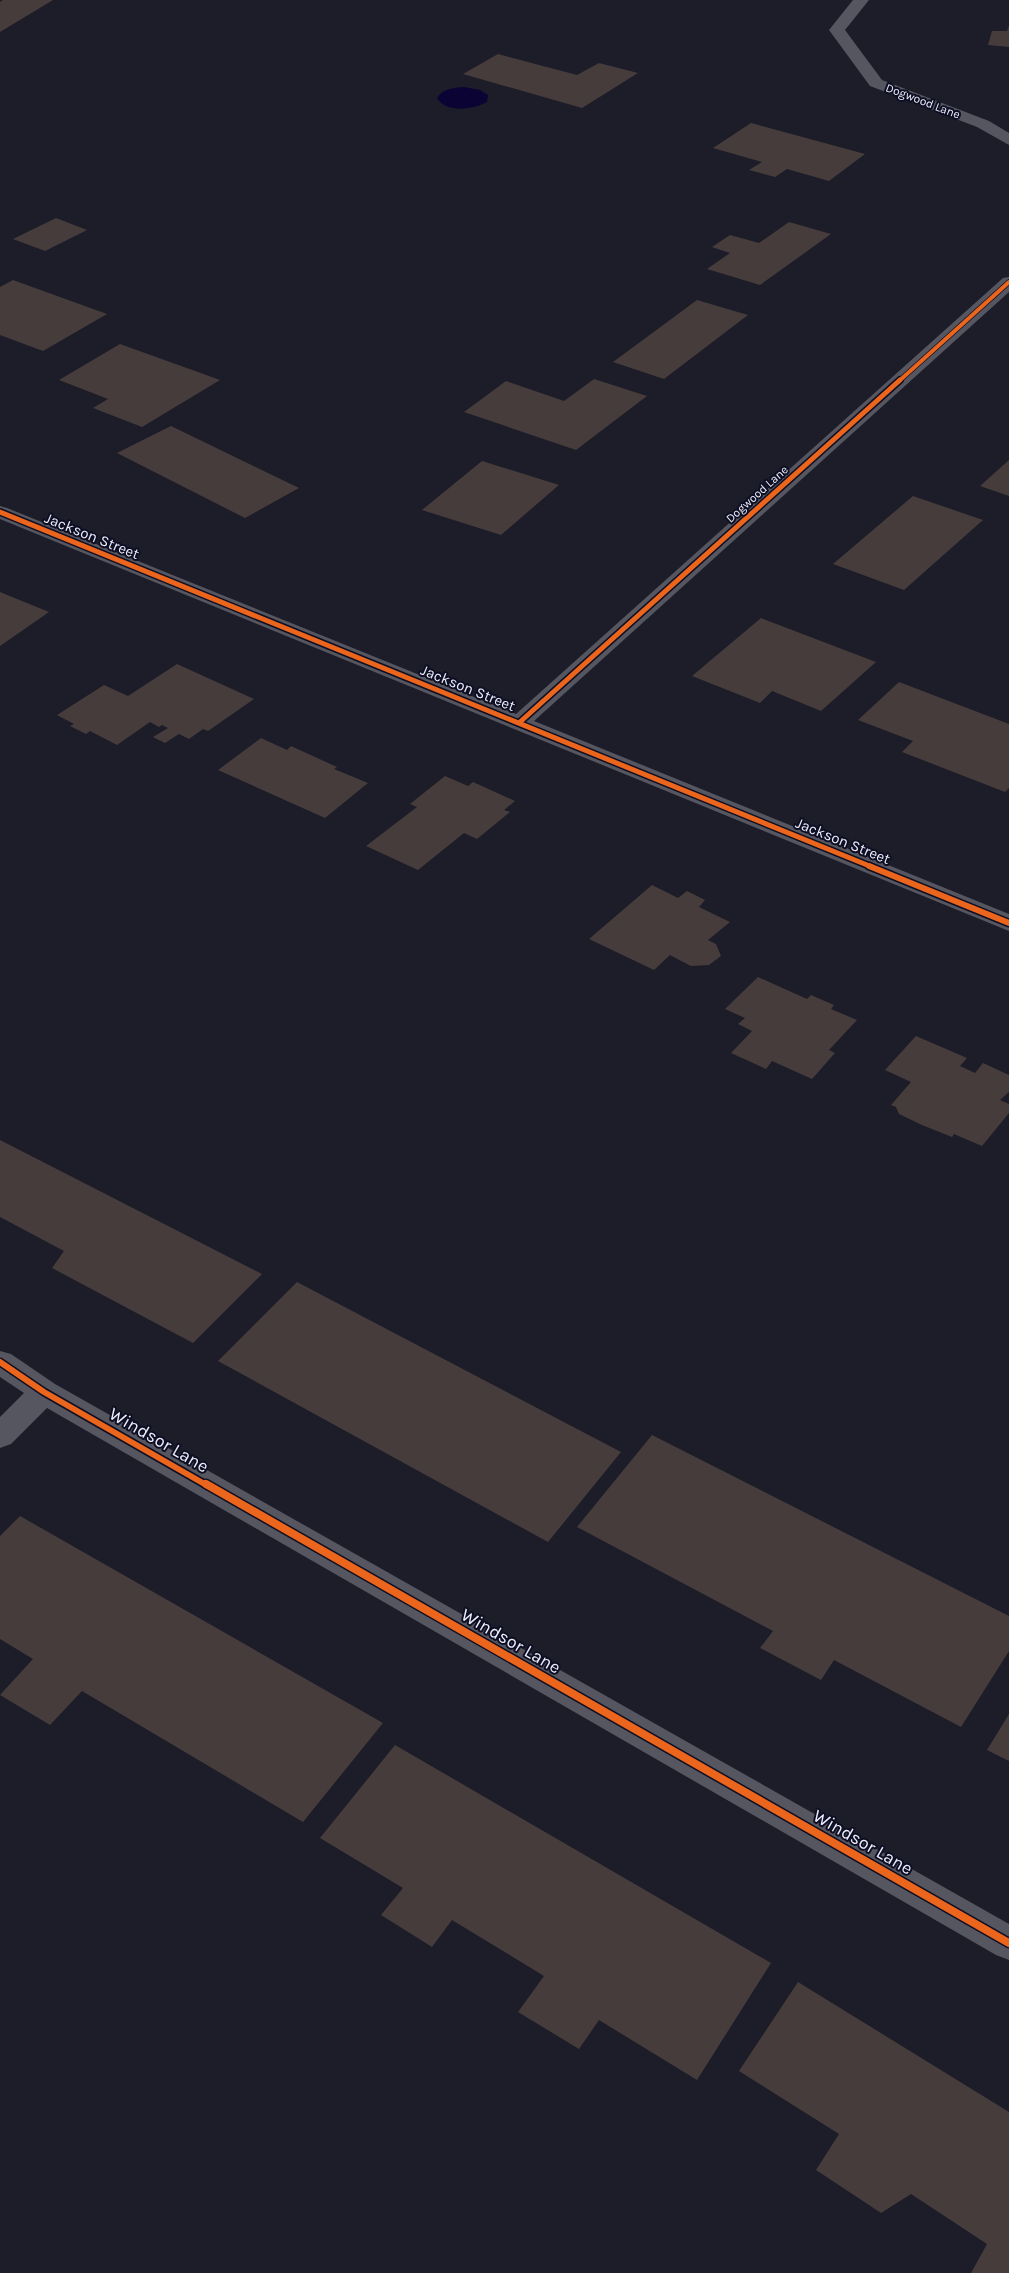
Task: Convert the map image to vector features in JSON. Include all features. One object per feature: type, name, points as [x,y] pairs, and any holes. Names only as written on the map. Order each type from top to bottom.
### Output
[{"type":"street","name":"Dogwood Lane","points":[[861,0],[837,30],[876,82],[983,124],[1009,140]]},
{"type":"street","name":"Dogwood Lane","points":[[520,722],[1009,282]]},
{"type":"street","name":"Jackson Street","points":[[0,512],[1009,922]]},
{"type":"street","name":"Windsor Lane","points":[[0,1362],[44,1392],[1009,1943]]},
{"type":"street","points":[[0,1436],[44,1392]]},
{"type":"shaded area","points":[[464,87],[480,90],[488,95],[487,102],[475,107],[461,109],[447,106],[437,98],[446,90]]},
{"type":"building","points":[[3,0],[53,0],[0,32],[0,2]]},
{"type":"building","points":[[1009,26],[1009,47],[988,45],[992,31],[1007,31]]},
{"type":"building","points":[[498,54],[577,75],[599,63],[638,73],[582,108],[463,74]]},
{"type":"building","points":[[751,123],[865,154],[829,181],[787,169],[775,177],[749,170],[762,162],[713,148]]},
{"type":"building","points":[[56,218],[87,230],[45,251],[13,239]]},
{"type":"building","points":[[789,222],[831,234],[760,285],[707,269],[730,253],[712,247],[730,235],[759,243]]},
{"type":"building","points":[[13,280],[107,314],[43,351],[0,335],[0,287]]},
{"type":"building","points":[[697,300],[748,315],[664,379],[613,362]]},
{"type":"building","points":[[120,344],[220,380],[142,427],[93,408],[108,399],[59,380]]},
{"type":"building","points":[[594,379],[647,396],[576,450],[464,412],[506,381],[564,401]]},
{"type":"building","points":[[171,426],[299,488],[245,518],[117,453]]},
{"type":"building","points":[[1009,460],[1009,496],[980,486]]},
{"type":"building","points":[[482,461],[559,485],[501,535],[422,510]]},
{"type":"building","points":[[913,496],[983,520],[904,590],[833,564]]},
{"type":"building","points":[[0,592],[49,612],[0,646]]},
{"type":"building","points":[[761,618],[876,662],[821,711],[772,691],[760,703],[692,676]]},
{"type":"building","points":[[177,664],[254,699],[208,731],[203,729],[189,739],[179,734],[165,743],[153,737],[168,728],[162,725],[159,727],[150,722],[117,745],[90,731],[86,734],[70,726],[74,724],[57,715],[104,685],[128,696]]},
{"type":"building","points":[[899,682],[1009,724],[1009,788],[1005,792],[902,752],[913,741],[858,720]]},
{"type":"building","points":[[261,738],[287,750],[291,746],[337,767],[334,769],[368,783],[325,818],[218,770]]},
{"type":"building","points":[[445,776],[468,786],[473,782],[515,801],[504,810],[510,812],[477,839],[464,833],[418,870],[366,846],[417,807],[410,804]]},
{"type":"building","points":[[652,885],[678,898],[687,891],[705,900],[699,907],[730,922],[708,940],[716,944],[721,956],[709,965],[691,966],[670,955],[654,970],[589,939]]},
{"type":"building","points":[[758,977],[807,999],[811,995],[834,1005],[831,1009],[857,1020],[829,1050],[835,1053],[812,1079],[772,1061],[766,1069],[731,1053],[752,1031],[738,1024],[745,1018],[725,1009]]},
{"type":"building","points":[[916,1036],[967,1058],[960,1066],[975,1073],[983,1063],[1009,1075],[1009,1092],[1000,1100],[1009,1104],[1009,1113],[982,1146],[954,1134],[952,1137],[922,1125],[899,1114],[896,1107],[891,1105],[911,1082],[885,1070]]},
{"type":"building","points":[[0,1140],[262,1274],[193,1343],[52,1268],[64,1251],[0,1217]]},
{"type":"building","points":[[297,1282],[621,1452],[548,1542],[218,1361]]},
{"type":"building","points":[[652,1435],[1009,1616],[1009,1651],[961,1727],[834,1660],[821,1680],[760,1648],[773,1631],[577,1527]]},
{"type":"building","points":[[20,1516],[383,1723],[303,1822],[82,1691],[50,1725],[0,1695],[33,1659],[0,1639],[0,1536]]},
{"type":"building","points":[[1009,1714],[1009,1761],[987,1750]]},
{"type":"building","points":[[395,1745],[771,1963],[697,2080],[599,2020],[579,2049],[518,2012],[544,1976],[452,1920],[432,1947],[381,1915],[403,1888],[320,1838]]},
{"type":"building","points":[[798,1982],[1009,2112],[1009,2273],[971,2273],[987,2244],[911,2194],[881,2213],[816,2170],[839,2134],[739,2071]]},
{"type":"cycle path","points":[[520,722],[1009,282]]},
{"type":"cycle path","points":[[0,512],[1009,923]]},
{"type":"cycle path","points":[[0,1362],[44,1392],[1009,1943]]}]
